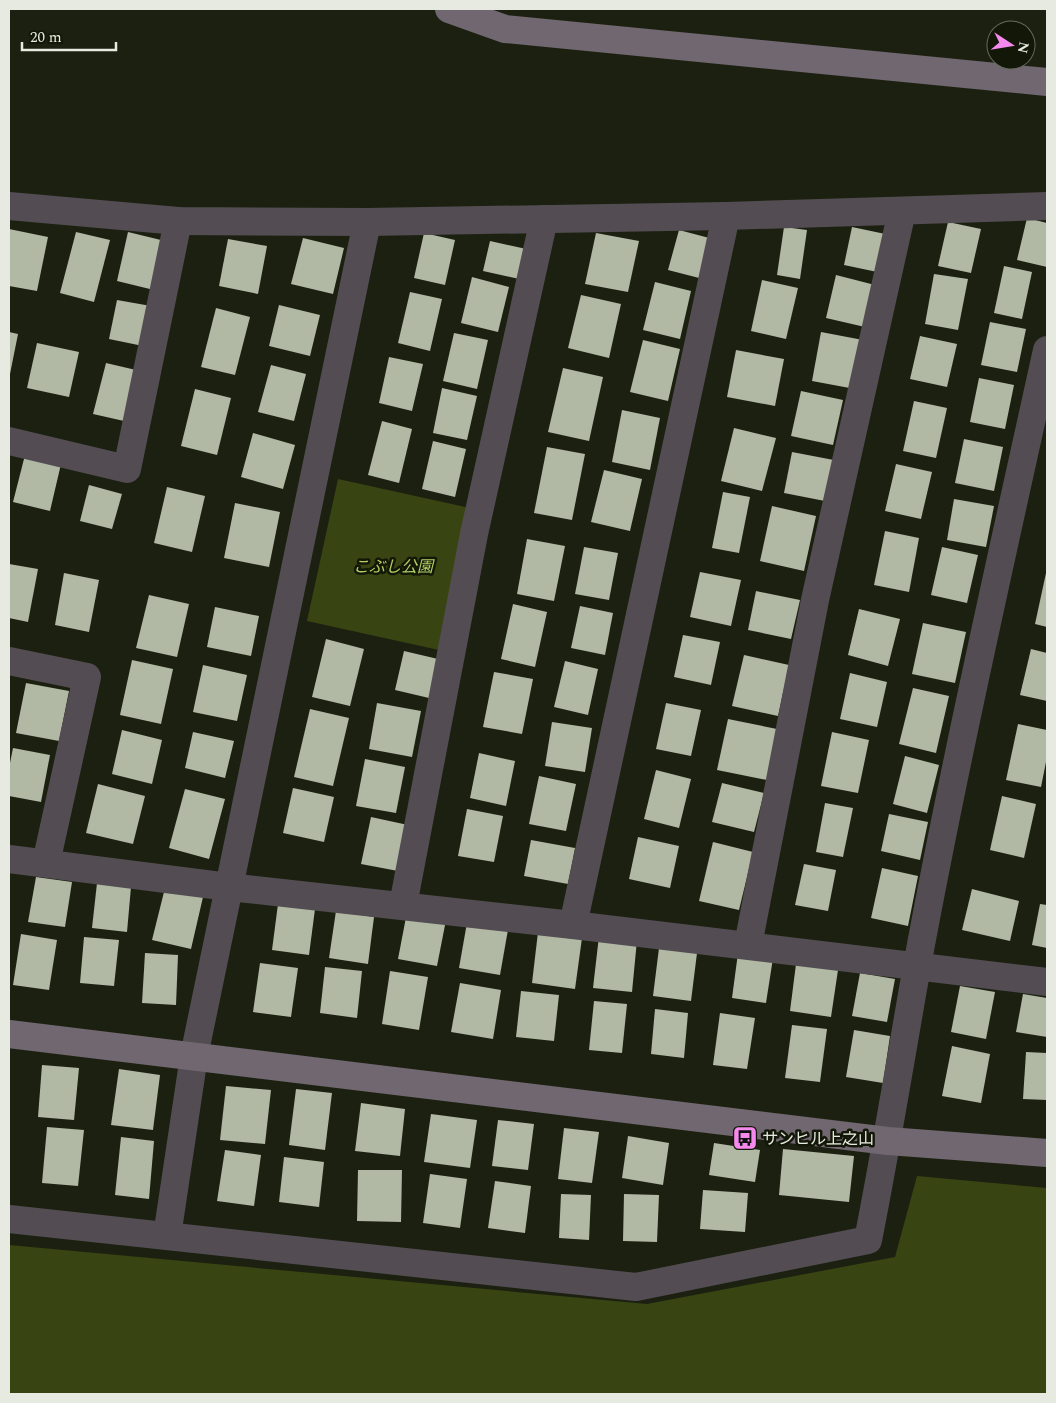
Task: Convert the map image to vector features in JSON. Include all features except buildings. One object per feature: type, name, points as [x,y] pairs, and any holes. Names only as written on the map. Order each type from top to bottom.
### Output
[{"type":"street","points":[[449,9],[505,29],[1047,82]]},
{"type":"street","points":[[9,206],[178,221],[367,222],[726,216],[1047,206]]},
{"type":"street","points":[[748,945],[815,600],[902,211]]},
{"type":"street","points":[[573,925],[726,216]]},
{"type":"street","points":[[403,906],[474,534],[544,219]]},
{"type":"street","points":[[9,441],[127,469],[178,221]]},
{"type":"street","points":[[167,1236],[194,1056],[367,222]]},
{"type":"street","points":[[9,1219],[636,1287],[868,1240],[888,1141],[917,965],[983,638],[1047,350]]},
{"type":"street","points":[[9,661],[87,677],[46,863]]},
{"type":"street","points":[[9,859],[229,887],[748,945],[1047,982]]},
{"type":"street","points":[[9,1034],[888,1141],[1047,1153]]},
{"type":"green space","name":"こぶし公園","points":[[338,479],[479,510],[448,652],[307,621]]},
{"type":"green space","points":[[917,1176],[1047,1188],[1047,1394],[9,1394],[9,1245],[647,1304],[895,1257]]},
{"type":"place","name":"サンヒル上之山","points":[[745,1138]]}]
